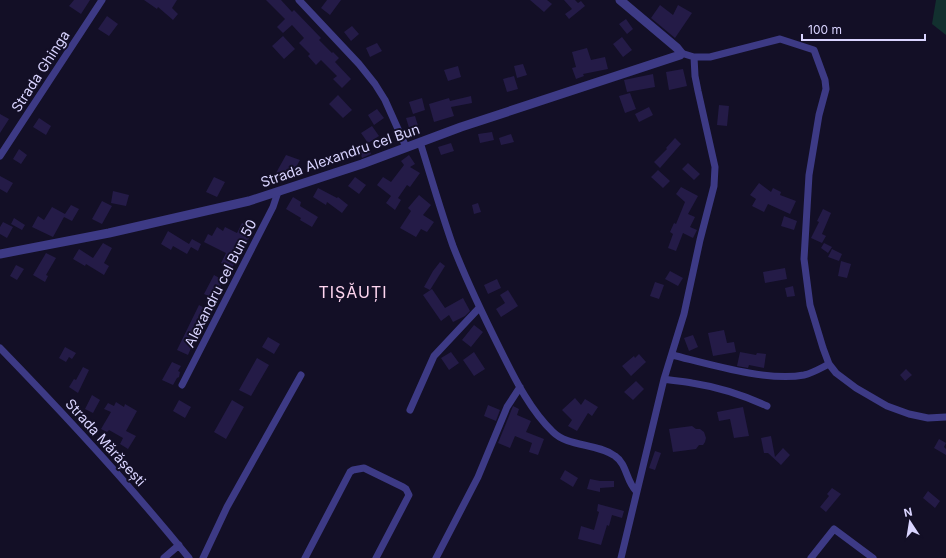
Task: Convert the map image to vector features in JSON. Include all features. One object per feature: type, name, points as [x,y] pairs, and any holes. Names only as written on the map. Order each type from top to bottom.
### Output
[{"type":"street","name":"Strada Ghinga","points":[[0,156],[102,0]]},
{"type":"street","points":[[299,0],[359,64],[375,84],[385,100],[406,147]]},
{"type":"street","points":[[620,0],[680,50],[680,53],[694,57],[710,57],[780,39],[814,50],[825,80],[826,89],[819,115],[809,175],[804,259],[810,305],[823,348],[829,364],[836,372],[845,380],[886,406],[922,417],[946,417]]},
{"type":"street","name":"Strada Alexandru cel Bun","points":[[0,254],[124,230],[249,201],[678,56],[680,53]]},
{"type":"street","points":[[621,558],[664,379],[686,307],[714,186],[716,167],[698,91],[694,57]]},
{"type":"street","points":[[420,142],[453,246],[479,308],[520,387],[548,426],[558,436],[570,441],[598,448],[616,456],[620,460],[631,487],[636,491]]},
{"type":"street","name":"Alexandru cel Bun 50","points":[[182,385],[273,207],[278,192]]},
{"type":"street","points":[[410,410],[434,356],[479,308]]},
{"type":"street","name":"Strada Mărășești","points":[[0,348],[138,496],[189,558]]},
{"type":"street","points":[[672,355],[735,370],[784,376],[796,376],[812,373],[829,364]]},
{"type":"street","points":[[203,558],[227,507],[301,375]]},
{"type":"street","points":[[664,379],[692,383],[728,391],[767,406]]},
{"type":"street","points":[[436,558],[478,477],[506,407],[520,387]]},
{"type":"street","points":[[305,558],[350,472],[364,468],[403,487],[406,489],[408,495],[376,558]]},
{"type":"street","points":[[811,558],[834,529],[873,558]]},
{"type":"street","points":[[164,558],[179,546]]},
{"type":"green space","points":[[936,0],[946,0],[946,35],[932,24]]},
{"type":"building","points":[[74,0],[90,0],[81,14],[69,6]]},
{"type":"building","points":[[144,0],[177,0],[172,8],[178,14],[173,20],[158,7],[157,9]]},
{"type":"building","points":[[266,0],[281,0],[292,12],[294,10],[321,38],[319,40],[339,58],[335,62],[351,79],[342,88],[333,79],[337,76],[321,60],[316,65],[308,56],[310,54],[299,43],[304,38],[292,25],[283,33],[277,27],[285,19]]},
{"type":"building","points":[[327,0],[341,0],[330,15],[321,8]]},
{"type":"building","points":[[530,0],[547,0],[552,4],[544,12]]},
{"type":"building","points":[[564,0],[575,0],[578,3],[581,1],[585,6],[569,19],[565,14],[572,9]]},
{"type":"building","points":[[660,5],[673,15],[678,5],[692,13],[675,38],[651,18]]},
{"type":"building","points":[[107,16],[118,24],[109,36],[98,29]]},
{"type":"building","points":[[626,19],[633,29],[627,34],[619,24]]},
{"type":"building","points":[[352,26],[359,34],[351,41],[344,32]]},
{"type":"building","points":[[283,36],[295,49],[284,59],[272,46]]},
{"type":"building","points":[[622,37],[632,50],[623,57],[613,44]]},
{"type":"building","points":[[377,43],[382,51],[370,57],[366,48]]},
{"type":"building","points":[[587,48],[591,60],[605,57],[608,69],[583,74],[584,76],[576,79],[572,68],[576,67],[572,52]]},
{"type":"building","points":[[523,64],[527,75],[517,78],[514,66]]},
{"type":"building","points":[[458,66],[461,77],[448,81],[444,70]]},
{"type":"building","points":[[683,69],[687,86],[669,90],[666,72]]},
{"type":"building","points":[[653,74],[655,87],[627,92],[624,80]]},
{"type":"building","points":[[514,76],[518,89],[507,92],[503,79]]},
{"type":"building","points":[[630,93],[636,109],[625,113],[619,96]]},
{"type":"building","points":[[338,95],[352,110],[343,118],[329,104]]},
{"type":"building","points":[[471,96],[472,103],[451,107],[454,116],[434,122],[429,104],[449,98],[450,101]]},
{"type":"building","points":[[422,98],[425,110],[413,114],[409,102]]},
{"type":"building","points":[[719,105],[729,106],[727,126],[717,125]]},
{"type":"building","points":[[649,107],[653,115],[639,122],[635,114]]},
{"type":"building","points":[[377,109],[384,118],[374,125],[368,115]]},
{"type":"building","points":[[0,114],[9,119],[0,133]]},
{"type":"building","points":[[415,116],[419,129],[410,131],[406,118]]},
{"type":"building","points":[[39,118],[51,126],[46,135],[33,127]]},
{"type":"building","points":[[372,126],[379,136],[368,143],[361,133]]},
{"type":"building","points":[[492,132],[494,140],[480,143],[478,134]]},
{"type":"building","points":[[511,134],[514,142],[501,145],[499,138]]},
{"type":"building","points":[[675,138],[681,144],[660,168],[654,162],[667,149],[666,148]]},
{"type":"building","points":[[451,143],[454,151],[441,155],[438,147]]},
{"type":"building","points":[[368,145],[371,154],[362,158],[359,148]]},
{"type":"building","points":[[19,149],[27,155],[21,164],[13,159]]},
{"type":"building","points":[[286,155],[300,160],[290,178],[276,173]]},
{"type":"building","points":[[409,155],[415,164],[410,167],[420,173],[410,187],[407,185],[398,198],[401,200],[395,210],[386,203],[391,196],[377,185],[383,177],[391,182],[404,165],[401,161]]},
{"type":"building","points":[[688,163],[700,174],[694,180],[682,169]]},
{"type":"building","points":[[658,170],[670,181],[663,188],[651,177]]},
{"type":"building","points":[[0,176],[13,183],[7,193],[0,189]]},
{"type":"building","points":[[214,177],[225,182],[217,197],[206,192]]},
{"type":"building","points":[[355,177],[366,185],[359,194],[348,186]]},
{"type":"building","points":[[759,183],[771,192],[773,188],[781,192],[780,195],[796,201],[790,214],[768,204],[764,212],[752,206],[756,199],[750,195]]},
{"type":"building","points":[[681,187],[698,196],[688,214],[695,217],[690,227],[697,230],[693,238],[683,233],[676,251],[668,248],[673,234],[670,232],[674,223],[676,224],[685,202],[676,194]]},
{"type":"building","points":[[318,188],[337,198],[338,197],[348,205],[342,213],[327,202],[326,205],[313,197]]},
{"type":"building","points":[[113,191],[129,195],[126,206],[111,203]]},
{"type":"building","points":[[419,195],[431,205],[423,215],[434,222],[427,232],[421,229],[416,237],[400,228],[411,211],[408,208]]},
{"type":"building","points":[[293,197],[301,202],[300,206],[318,217],[312,227],[286,209]]},
{"type":"building","points":[[102,201],[112,206],[102,224],[92,219]]},
{"type":"building","points":[[478,203],[481,212],[474,214],[472,205]]},
{"type":"building","points":[[71,205],[79,209],[72,221],[64,217],[53,237],[32,227],[38,216],[44,220],[52,207],[65,214]]},
{"type":"building","points":[[823,209],[831,213],[822,234],[826,236],[822,243],[811,238],[819,222],[817,221]]},
{"type":"building","points":[[784,216],[797,221],[794,230],[781,226]]},
{"type":"building","points":[[14,218],[25,225],[22,230],[11,224]]},
{"type":"building","points":[[3,222],[13,227],[7,238],[0,234],[0,227]]},
{"type":"building","points":[[242,223],[251,228],[248,233],[249,239],[240,251],[237,257],[238,260],[232,268],[221,263],[226,253],[204,242],[208,234],[212,236],[217,227],[223,231],[225,227],[237,233]]},
{"type":"building","points":[[168,231],[189,244],[192,239],[201,244],[198,251],[191,247],[187,254],[173,246],[171,250],[161,244]]},
{"type":"building","points":[[103,243],[112,248],[104,263],[109,266],[104,275],[86,264],[85,266],[73,259],[79,249],[93,258]]},
{"type":"building","points":[[824,243],[832,247],[828,253],[821,248]]},
{"type":"building","points":[[832,249],[842,254],[839,261],[828,257]]},
{"type":"building","points":[[46,253],[56,258],[46,275],[48,276],[45,282],[33,275]]},
{"type":"building","points":[[841,261],[851,264],[847,278],[838,276]]},
{"type":"building","points":[[440,262],[445,266],[430,290],[424,287]]},
{"type":"building","points":[[16,265],[24,269],[17,280],[10,276]]},
{"type":"building","points":[[785,268],[787,279],[765,283],[763,272]]},
{"type":"building","points":[[670,271],[683,278],[678,286],[665,279]]},
{"type":"building","points":[[214,275],[223,280],[220,285],[221,291],[215,299],[204,294]]},
{"type":"building","points":[[497,279],[501,288],[488,294],[484,285]]},
{"type":"building","points":[[655,282],[664,285],[659,299],[650,296]]},
{"type":"building","points":[[793,286],[795,296],[787,297],[785,288]]},
{"type":"building","points":[[432,289],[445,308],[463,298],[470,311],[465,316],[453,322],[449,315],[441,321],[423,295]]},
{"type":"building","points":[[508,290],[518,306],[501,317],[496,309],[505,303],[500,295]]},
{"type":"building","points":[[199,305],[208,310],[205,315],[207,316],[206,321],[193,341],[194,347],[191,348],[188,355],[177,350]]},
{"type":"building","points":[[474,325],[483,332],[471,347],[462,340]]},
{"type":"building","points":[[724,330],[727,343],[734,342],[736,352],[713,356],[708,333]]},
{"type":"building","points":[[693,335],[698,347],[689,351],[684,338]]},
{"type":"building","points":[[268,337],[280,344],[274,354],[262,347]]},
{"type":"building","points":[[65,347],[76,353],[72,359],[69,357],[66,362],[59,358]]},
{"type":"building","points":[[451,352],[459,363],[449,370],[441,358]]},
{"type":"building","points":[[474,352],[485,369],[474,376],[463,360]]},
{"type":"building","points":[[740,352],[756,355],[757,353],[766,354],[764,368],[749,365],[748,368],[737,366]]},
{"type":"building","points":[[639,354],[646,362],[631,376],[622,366],[634,356],[635,358]]},
{"type":"building","points":[[257,358],[269,365],[251,396],[239,390]]},
{"type":"building","points":[[172,362],[181,366],[178,371],[180,372],[179,377],[173,385],[162,380]]},
{"type":"building","points":[[83,367],[89,370],[78,393],[69,387],[74,379],[76,380]]},
{"type":"building","points":[[906,369],[912,375],[905,381],[900,375]]},
{"type":"building","points":[[636,381],[644,389],[633,400],[624,392]]},
{"type":"building","points":[[92,395],[100,400],[93,413],[85,409]]},
{"type":"building","points":[[575,398],[581,405],[585,399],[598,407],[592,416],[588,413],[577,431],[568,426],[572,420],[562,410]]},
{"type":"building","points":[[179,400],[191,407],[185,418],[173,411]]},
{"type":"building","points":[[232,400],[244,407],[226,439],[214,432]]},
{"type":"building","points":[[116,402],[124,407],[125,404],[137,411],[126,431],[136,436],[128,449],[120,444],[123,438],[109,430],[107,432],[101,429],[111,412],[104,409],[108,403],[114,406]]},
{"type":"building","points":[[488,405],[500,410],[496,421],[484,416]]},
{"type":"building","points":[[513,406],[519,409],[517,415],[531,421],[526,432],[544,439],[538,455],[529,452],[532,443],[515,436],[510,448],[498,443]]},
{"type":"building","points":[[743,407],[749,436],[734,438],[730,419],[719,421],[717,412]]},
{"type":"building","points":[[692,426],[704,432],[706,438],[703,445],[699,445],[696,449],[673,452],[669,429]]},
{"type":"building","points":[[771,436],[775,457],[783,448],[790,455],[781,465],[768,453],[764,453],[761,438]]},
{"type":"building","points":[[939,439],[946,443],[944,447],[946,449],[946,455],[934,448]]},
{"type":"building","points":[[655,451],[661,453],[655,470],[649,468]]},
{"type":"building","points":[[565,470],[578,478],[573,487],[560,479]]},
{"type":"building","points":[[590,479],[614,481],[614,487],[600,488],[600,492],[587,489]]},
{"type":"building","points":[[832,488],[841,494],[826,512],[820,507],[829,496],[827,494]]},
{"type":"building","points":[[928,491],[940,501],[935,508],[923,498]]},
{"type":"building","points":[[598,504],[624,511],[622,518],[612,515],[609,526],[607,525],[601,545],[578,539],[581,526],[594,530],[599,512],[597,511]]},
{"type":"district","name":"TIȘĂUȚI","points":[[353,292]]}]
